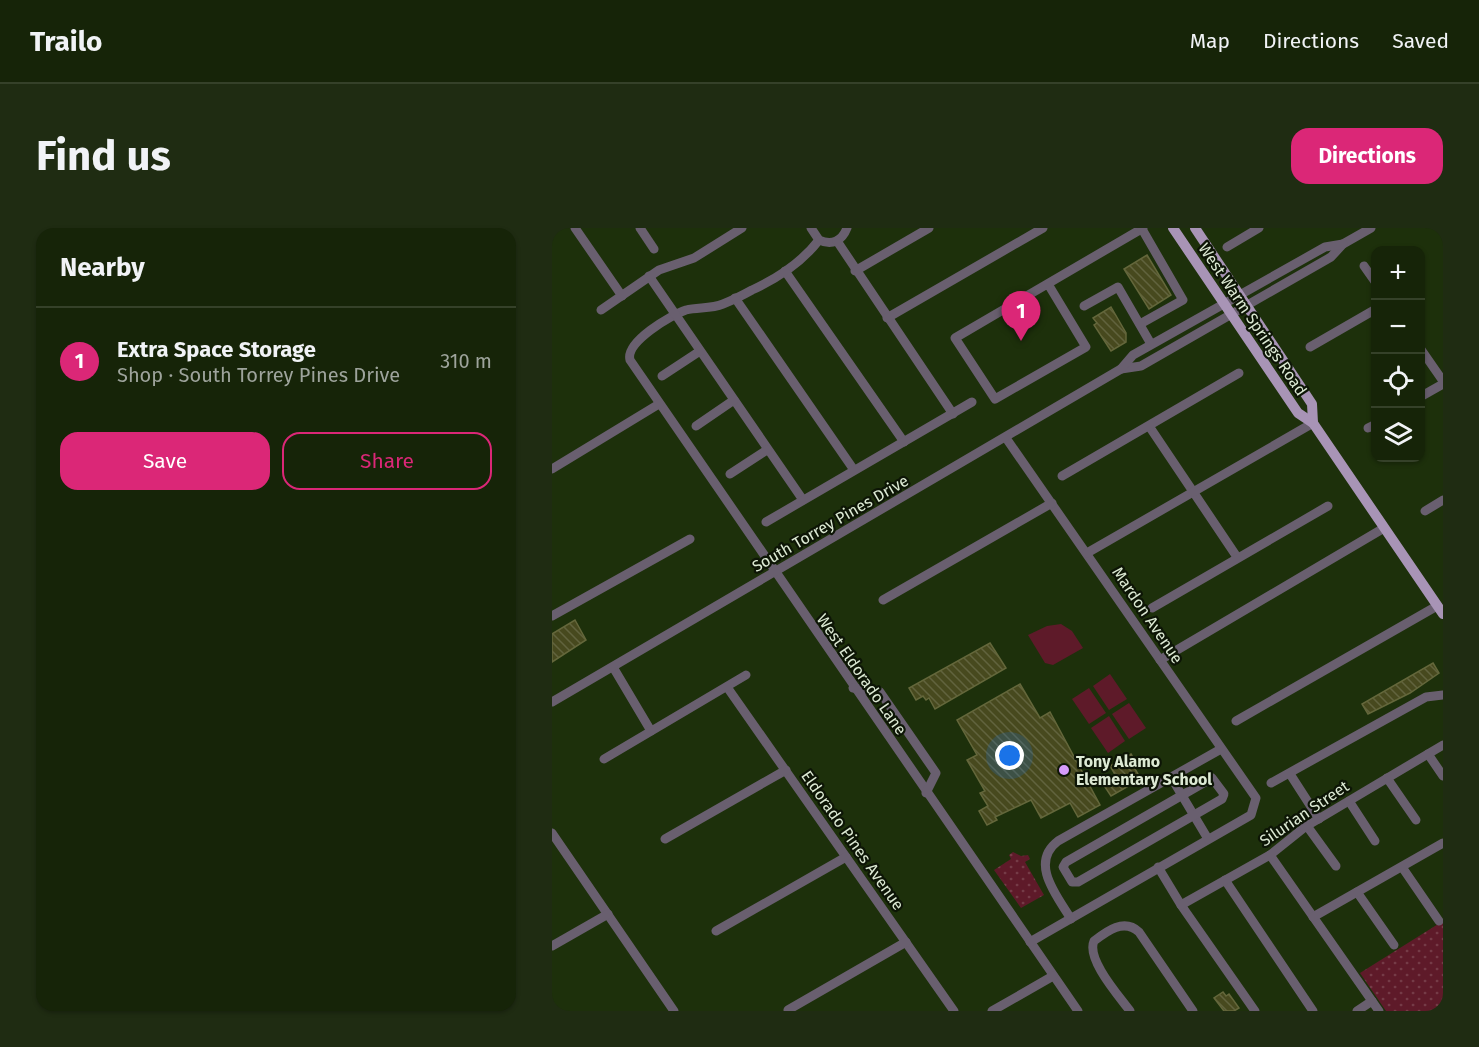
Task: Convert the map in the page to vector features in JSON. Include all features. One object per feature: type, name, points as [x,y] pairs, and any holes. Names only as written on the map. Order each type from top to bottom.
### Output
[{"type":"main road","name":"West Warm Springs Road","points":[[1173,228],[1298,413],[1313,423],[1440,610]]},
{"type":"main road","name":"West Warm Springs Road","points":[[1195,228],[1312,404],[1313,423]]},
{"type":"street","points":[[575,228],[622,296]]},
{"type":"street","points":[[601,310],[659,270],[694,258],[742,228]]},
{"type":"street","points":[[811,228],[819,240]]},
{"type":"street","points":[[837,242],[847,228]]},
{"type":"street","points":[[855,271],[928,228]]},
{"type":"street","points":[[887,318],[1043,228]]},
{"type":"street","points":[[1048,284],[1086,347],[995,399],[955,338],[1143,228],[1183,300],[1140,324]]},
{"type":"street","points":[[1227,247],[1257,228]]},
{"type":"street","name":"South Torrey Pines Drive","points":[[1121,369],[1141,366],[1331,257],[1343,244],[1371,228]]},
{"type":"street","points":[[642,229],[654,249]]},
{"type":"street","points":[[675,316],[684,311],[712,307],[735,298],[785,271],[819,240],[837,242]]},
{"type":"street","points":[[837,242],[953,414]]},
{"type":"street","name":"South Torrey Pines Drive","points":[[552,702],[1006,438],[1121,369],[1133,355],[1222,302],[1240,295],[1325,247],[1343,244]]},
{"type":"street","points":[[1364,266],[1371,276]]},
{"type":"street","points":[[785,271],[904,442]]},
{"type":"street","points":[[649,276],[804,500]]},
{"type":"street","points":[[1084,306],[1118,287],[1151,344]]},
{"type":"street","points":[[735,298],[854,470]]},
{"type":"street","points":[[1310,347],[1371,312]]},
{"type":"street","name":"West Eldorado Lane","points":[[675,316],[638,339],[629,352],[630,360],[774,573],[1077,1011]]},
{"type":"street","points":[[662,376],[700,351]]},
{"type":"street","points":[[1424,354],[1443,382],[1425,394]]},
{"type":"street","points":[[1062,476],[1239,373]]},
{"type":"street","points":[[696,426],[734,400]]},
{"type":"street","points":[[766,522],[972,402]]},
{"type":"street","points":[[552,469],[660,404]]},
{"type":"street","points":[[1087,553],[1313,423]]},
{"type":"street","points":[[1149,426],[1237,557]]},
{"type":"street","name":"Mardon Avenue","points":[[1006,438],[1221,749],[1254,793],[1254,811],[1208,839]]},
{"type":"street","points":[[730,474],[768,450]]},
{"type":"street","points":[[1425,511],[1443,500]]},
{"type":"street","points":[[883,600],[1053,503]]},
{"type":"street","points":[[1152,608],[1328,506]]},
{"type":"street","points":[[1160,660],[1384,528]]},
{"type":"street","points":[[552,616],[690,539]]},
{"type":"street","points":[[1236,721],[1440,610]]},
{"type":"street","points":[[612,667],[651,731]]},
{"type":"street","points":[[604,759],[746,675]]},
{"type":"street","name":"Eldorado Pines Avenue","points":[[727,687],[954,1011]]},
{"type":"street","points":[[853,688],[880,692],[936,772],[926,793]]},
{"type":"street","points":[[1271,783],[1426,697],[1441,694]]},
{"type":"street","name":"Silurian Street","points":[[1181,905],[1270,855],[1307,826],[1443,745]]},
{"type":"street","points":[[1071,919],[1051,884],[1044,866],[1047,853],[1054,844],[1221,749]]},
{"type":"street","points":[[1428,754],[1443,776]]},
{"type":"street","points":[[666,839],[786,770]]},
{"type":"street","points":[[1290,774],[1319,819]]},
{"type":"street","points":[[1030,942],[1208,839],[1171,777]]},
{"type":"street","points":[[1210,778],[1216,780],[1224,797],[1076,883],[1072,882],[1063,866],[1066,862],[1181,795],[1210,778]]},
{"type":"street","points":[[1387,778],[1416,820]]},
{"type":"street","points":[[1349,801],[1375,841]]},
{"type":"street","points":[[1307,826],[1336,866]]},
{"type":"street","points":[[552,833],[675,1011]]},
{"type":"street","points":[[1313,917],[1443,843]]},
{"type":"street","points":[[1270,855],[1379,1011]]},
{"type":"street","points":[[716,931],[846,857]]},
{"type":"street","points":[[1158,867],[1181,905],[1255,1011]]},
{"type":"street","points":[[1402,867],[1439,921]]},
{"type":"street","points":[[1051,884],[1067,874]]},
{"type":"street","points":[[1225,880],[1313,1011]]},
{"type":"street","points":[[1357,892],[1394,945]]},
{"type":"street","points":[[552,946],[608,914]]},
{"type":"street","points":[[1130,1011],[1093,956],[1092,945],[1098,938],[1122,925],[1133,926],[1193,1011]]},
{"type":"street","points":[[788,1010],[906,942]]},
{"type":"street","points":[[992,1011],[1053,976]]},
{"type":"street","points":[[1357,1011],[1372,1001]]},
{"type":"shaded area","points":[[1061,624],[1072,631],[1083,648],[1053,665],[1045,663],[1028,635],[1047,626]]},
{"type":"shaded area","points":[[1110,674],[1127,699],[1109,710],[1093,686]]},
{"type":"shaded area","points":[[1089,688],[1106,713],[1089,724],[1072,699]]},
{"type":"shaded area","points":[[1129,703],[1146,728],[1129,739],[1112,714]]},
{"type":"shaded area","points":[[1109,716],[1125,741],[1108,753],[1091,728]]},
{"type":"shaded area","points":[[1013,852],[1021,856],[1028,855],[1030,859],[1025,862],[1044,895],[1021,908],[994,870],[1011,859],[1009,855]]},
{"type":"shaded area","points":[[1443,921],[1443,1008],[1438,1011],[1386,1011],[1360,973]]},
{"type":"building","points":[[1147,255],[1171,295],[1149,309],[1124,269]]},
{"type":"building","points":[[1111,307],[1126,333],[1126,342],[1111,351],[1094,325],[1097,323],[1093,318]]},
{"type":"building","points":[[575,620],[586,640],[552,662],[552,634]]},
{"type":"building","points":[[990,643],[1006,668],[935,709],[929,698],[926,700],[923,696],[916,700],[909,688]]},
{"type":"building","points":[[1433,663],[1439,673],[1410,693],[1368,714],[1362,704]]},
{"type":"building","name":"Tony Alamo Elementary School","points":[[1020,684],[1040,718],[1050,712],[1100,805],[1078,817],[1070,803],[1041,818],[1031,800],[995,817],[997,820],[987,825],[979,811],[988,806],[980,793],[985,791],[967,760],[977,755],[957,720]]},
{"type":"building","points":[[1131,754],[1136,762],[1132,764],[1141,779],[1111,796],[1103,784],[1116,776],[1110,766]]},
{"type":"building","points":[[1223,992],[1226,996],[1229,994],[1239,1008],[1234,1011],[1224,1011],[1214,998]]},
{"type":"place","name":"Extra Space Storage","points":[[1021,341]]},
{"type":"place","name":"Tony Alamo Elementary School","points":[[1064,770]]}]
